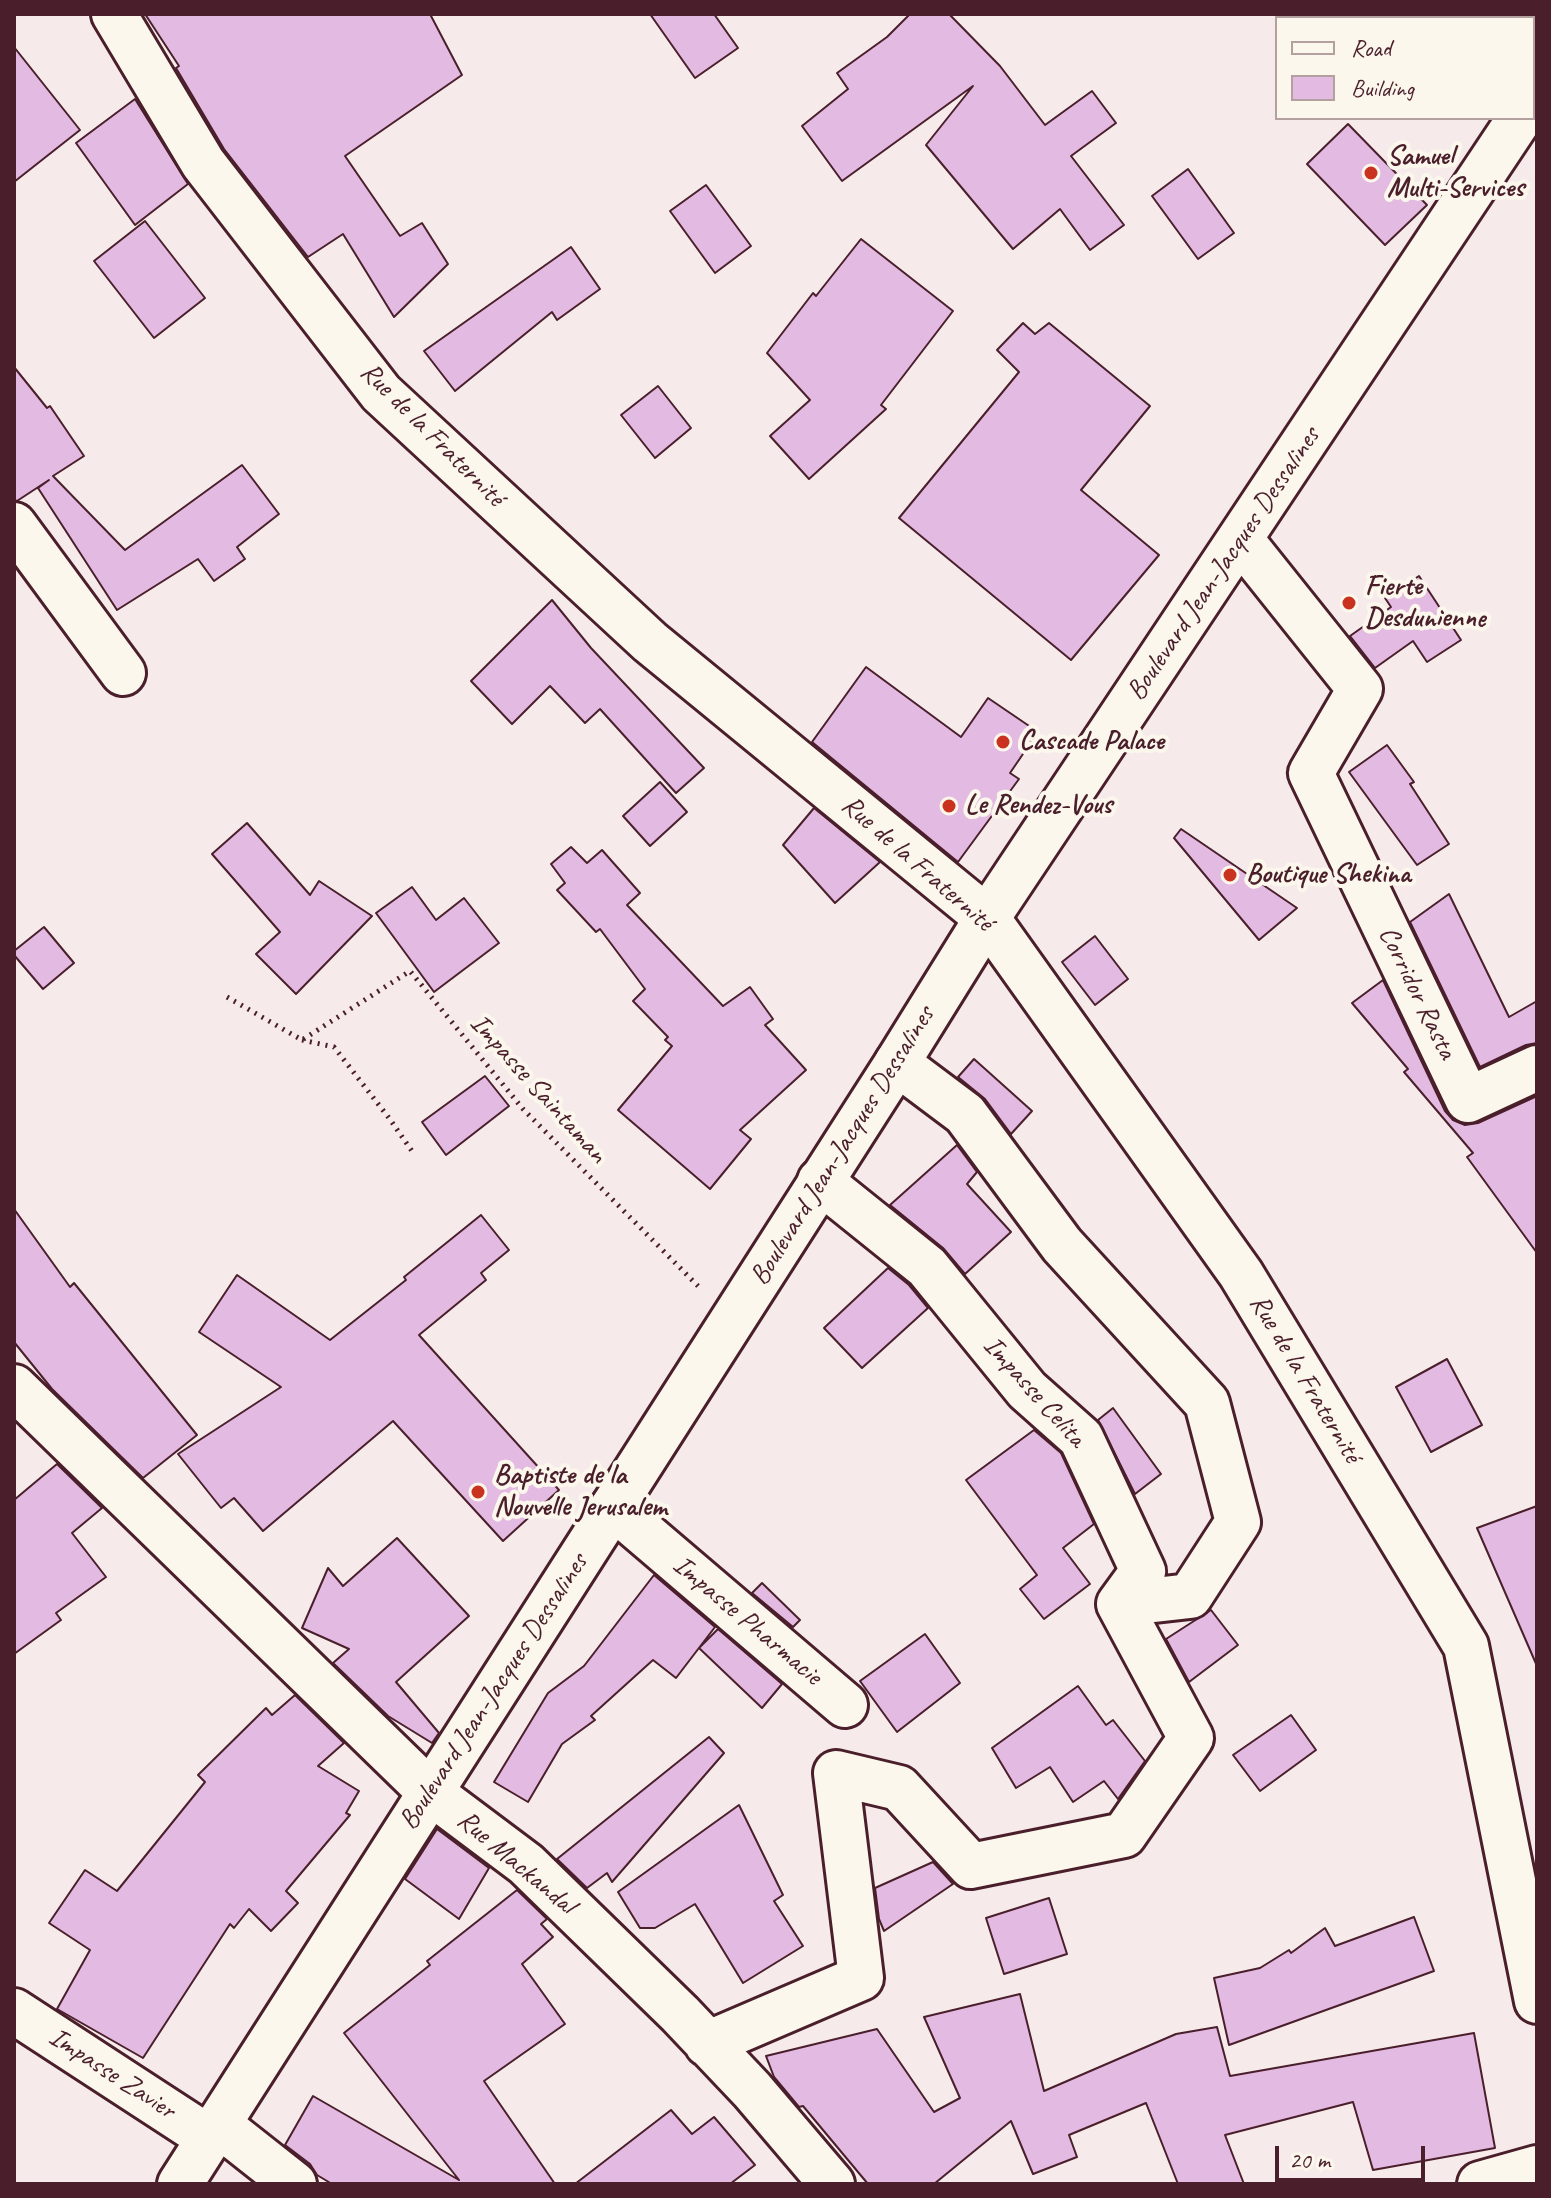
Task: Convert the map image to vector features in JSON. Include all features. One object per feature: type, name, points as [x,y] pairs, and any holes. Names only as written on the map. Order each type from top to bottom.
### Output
[{"type":"street","name":"Rue de la Fraternité","points":[[114,14],[203,163],[381,393],[650,642],[987,918],[1241,1274],[1466,1646],[1537,2001]]},
{"type":"street","name":"Boulevard Jean-Jacques Dessalines","points":[[180,2184],[987,918],[1519,120]]},
{"type":"street","points":[[14,525],[123,673]]},
{"type":"street","name":"Corridor Rasta","points":[[1241,540],[1360,689],[1311,773],[1468,1100],[1537,1068]]},
{"type":"street","points":[[707,2044],[861,1978],[836,1773],[899,1788],[971,1866],[1124,1835],[1191,1738],[1119,1604],[1190,1596],[1238,1522],[1207,1403],[1062,1245],[965,1114],[897,1063]]},
{"type":"street","name":"Impasse Celita","points":[[820,1181],[927,1267],[1027,1390],[1081,1438],[1143,1571],[1119,1604]]},
{"type":"street","name":"Rue Mackandal","points":[[14,1387],[430,1792],[526,1864],[707,2044],[832,2184]]},
{"type":"street","name":"Impasse Pharmacie","points":[[613,1507],[845,1705]]},
{"type":"street","name":"Impasse Zavier","points":[[14,2011],[214,2131],[294,2184]]},
{"type":"street","points":[[1480,2184],[1537,2168]]},
{"type":"path","name":"Impasse Saintaman","points":[[302,1040],[410,971],[523,1109],[700,1288],[734,1316]]},
{"type":"path","points":[[227,997],[302,1040],[334,1047],[414,1154]]},
{"type":"building","points":[[145,14],[430,14],[462,75],[345,156],[400,236],[422,223],[448,264],[394,317],[343,234],[308,257],[224,149],[176,68],[179,66]]},
{"type":"building","points":[[650,14],[714,14],[738,48],[695,78]]},
{"type":"building","points":[[910,14],[949,14],[1000,66],[1045,125],[1092,91],[1116,123],[1071,156],[1124,225],[1090,250],[1060,209],[1013,249],[926,145],[973,86],[842,181],[802,126],[848,89],[837,73],[887,37]]},
{"type":"building","points":[[14,47],[80,130],[14,182]]},
{"type":"building","points":[[135,99],[188,184],[135,225],[76,143]]},
{"type":"building","points":[[1348,124],[1427,205],[1385,245],[1307,164]]},
{"type":"building","points":[[1188,169],[1234,233],[1198,259],[1152,196]]},
{"type":"building","points":[[706,185],[751,246],[715,273],[670,211]]},
{"type":"building","points":[[145,221],[205,298],[154,338],[94,261]]},
{"type":"building","points":[[861,239],[953,311],[881,405],[886,409],[809,479],[770,436],[810,400],[767,353],[813,293],[816,296]]},
{"type":"building","points":[[571,247],[600,289],[557,320],[552,312],[455,391],[424,351]]},
{"type":"building","points":[[1023,323],[1035,334],[1049,323],[1150,406],[1081,490],[1159,555],[1071,660],[899,518],[1019,372],[997,350]]},
{"type":"building","points":[[14,367],[47,408],[50,406],[84,456],[53,476],[125,550],[242,465],[279,514],[237,547],[245,559],[214,581],[198,559],[117,610],[38,488],[49,480],[14,500]]},
{"type":"building","points":[[658,386],[691,428],[655,458],[621,415]]},
{"type":"building","points":[[1419,576],[1461,640],[1427,662],[1413,641],[1375,668],[1350,636],[1391,607],[1385,598]]},
{"type":"building","points":[[552,600],[591,648],[704,768],[676,793],[600,709],[585,723],[550,686],[512,724],[471,681]]},
{"type":"building","points":[[866,667],[961,737],[988,698],[1038,732],[1010,773],[1019,779],[958,862],[812,742]]},
{"type":"building","points":[[1387,745],[1414,782],[1410,784],[1449,844],[1417,865],[1349,772]]},
{"type":"building","points":[[660,782],[687,812],[650,846],[623,816]]},
{"type":"building","points":[[814,808],[880,862],[835,903],[783,845]]},
{"type":"building","points":[[247,823],[310,895],[319,881],[372,916],[296,994],[256,954],[280,932],[212,854]]},
{"type":"building","points":[[1181,829],[1297,908],[1259,940],[1174,838]]},
{"type":"building","points":[[571,847],[587,863],[602,850],[640,893],[627,905],[723,1006],[750,987],[773,1019],[765,1025],[806,1070],[740,1130],[751,1139],[710,1189],[618,1110],[672,1046],[665,1040],[668,1037],[633,1001],[645,989],[600,929],[596,932],[557,890],[565,883],[551,864]]},
{"type":"building","points":[[412,887],[436,920],[464,898],[499,943],[434,992],[376,913]]},
{"type":"building","points":[[1449,894],[1509,1017],[1537,1001],[1537,1043],[1526,1045],[1480,1067],[1410,922]]},
{"type":"building","points":[[44,927],[74,963],[43,989],[14,955],[14,951]]},
{"type":"building","points":[[1095,936],[1128,979],[1095,1005],[1062,962]]},
{"type":"building","points":[[1383,980],[1445,1111],[1453,1120],[1465,1125],[1478,1123],[1537,1096],[1537,1253],[1467,1157],[1473,1153],[1404,1072],[1408,1069],[1352,1003]]},
{"type":"building","points":[[974,1059],[1032,1111],[1011,1134],[985,1099],[958,1077]]},
{"type":"building","points":[[485,1076],[509,1106],[446,1155],[422,1122]]},
{"type":"building","points":[[957,1145],[977,1172],[967,1184],[1011,1232],[965,1274],[943,1248],[890,1205]]},
{"type":"building","points":[[14,1209],[70,1287],[74,1283],[197,1435],[143,1478],[52,1389],[14,1342]]},
{"type":"building","points":[[481,1215],[509,1250],[481,1273],[486,1280],[419,1335],[559,1490],[503,1541],[393,1421],[263,1531],[234,1498],[221,1508],[178,1454],[281,1387],[199,1332],[237,1275],[330,1340]]},
{"type":"building","points":[[888,1268],[909,1285],[928,1308],[862,1368],[824,1328]]},
{"type":"building","points":[[1447,1359],[1482,1425],[1431,1452],[1396,1387]]},
{"type":"building","points":[[1113,1408],[1161,1474],[1135,1494],[1098,1420]]},
{"type":"building","points":[[1034,1430],[1061,1453],[1094,1524],[1063,1548],[1090,1584],[1044,1619],[1020,1589],[1037,1575],[966,1480]]},
{"type":"building","points":[[57,1464],[102,1508],[72,1533],[106,1577],[56,1613],[61,1620],[14,1654],[14,1500]]},
{"type":"building","points":[[1537,1506],[1537,1666],[1477,1528]]},
{"type":"building","points":[[397,1538],[469,1616],[396,1682],[439,1733],[432,1743],[388,1716],[333,1663],[349,1649],[302,1628],[328,1568],[343,1586]]},
{"type":"building","points":[[654,1575],[715,1627],[676,1678],[653,1660],[591,1716],[595,1720],[562,1744],[528,1802],[494,1782],[548,1693],[584,1666]]},
{"type":"building","points":[[762,1583],[800,1620],[793,1627],[752,1593]]},
{"type":"building","points":[[1211,1610],[1238,1645],[1189,1682],[1166,1639]]},
{"type":"building","points":[[718,1629],[782,1684],[762,1708],[699,1648]]},
{"type":"building","points":[[925,1634],[960,1683],[897,1732],[860,1681]]},
{"type":"building","points":[[1078,1686],[1106,1725],[1113,1720],[1145,1761],[1118,1799],[1104,1781],[1073,1802],[1050,1767],[1016,1788],[992,1748]]},
{"type":"building","points":[[295,1695],[344,1743],[318,1766],[359,1791],[346,1813],[350,1815],[286,1891],[298,1903],[271,1931],[249,1909],[234,1928],[230,1924],[143,2058],[57,2009],[90,1950],[49,1923],[85,1870],[117,1891],[205,1782],[198,1775],[266,1708],[272,1715]]},
{"type":"building","points":[[1291,1715],[1316,1750],[1260,1791],[1233,1755]]},
{"type":"building","points":[[709,1737],[724,1753],[612,1882],[607,1873],[587,1888],[557,1859]]},
{"type":"building","points":[[739,1805],[783,1895],[774,1901],[803,1946],[743,1983],[695,1904],[655,1928],[640,1928],[618,1892]]},
{"type":"building","points":[[437,1829],[489,1868],[459,1919],[405,1879]]},
{"type":"building","points":[[933,1862],[953,1884],[884,1931],[879,1919],[875,1888]]},
{"type":"building","points":[[517,1890],[547,1919],[541,1924],[553,1937],[522,1964],[565,2024],[484,2081],[555,2184],[332,2184],[317,2175],[310,2164],[285,2145],[313,2096],[459,2180],[344,2033],[430,1965],[427,1961]]},
{"type":"building","points":[[1049,1898],[1067,1954],[1004,1974],[986,1918]]},
{"type":"building","points":[[1414,1917],[1434,1971],[1229,2045],[1214,1978],[1260,1968],[1289,1950],[1291,1953],[1325,1928],[1335,1946]]},
{"type":"building","points":[[1020,1994],[1044,2091],[1176,2034],[1217,2027],[1230,2076],[1474,2033],[1495,2148],[1373,2170],[1353,2102],[1225,2135],[1244,2184],[1178,2184],[1146,2103],[1069,2135],[1077,2157],[1033,2174],[1011,2121],[934,2184],[868,2184],[803,2106],[799,2107],[774,2077],[766,2056],[877,2029],[934,2112],[960,2098],[924,2017]]},
{"type":"building","points":[[671,2110],[692,2134],[714,2117],[755,2165],[730,2184],[575,2184]]},
{"type":"place","name":"Samuel Multi-Services","points":[[1371,173]]},
{"type":"place","name":"Fierte Desdunienne","points":[[1349,603]]},
{"type":"place","name":"Cascade Palace","points":[[1003,742]]},
{"type":"place","name":"Le Rendez-Vous","points":[[949,806]]},
{"type":"place","name":"Boutique Shekina","points":[[1230,875]]},
{"type":"place","name":"Baptiste de la Nouvelle Jerusalem","points":[[478,1492]]}]
